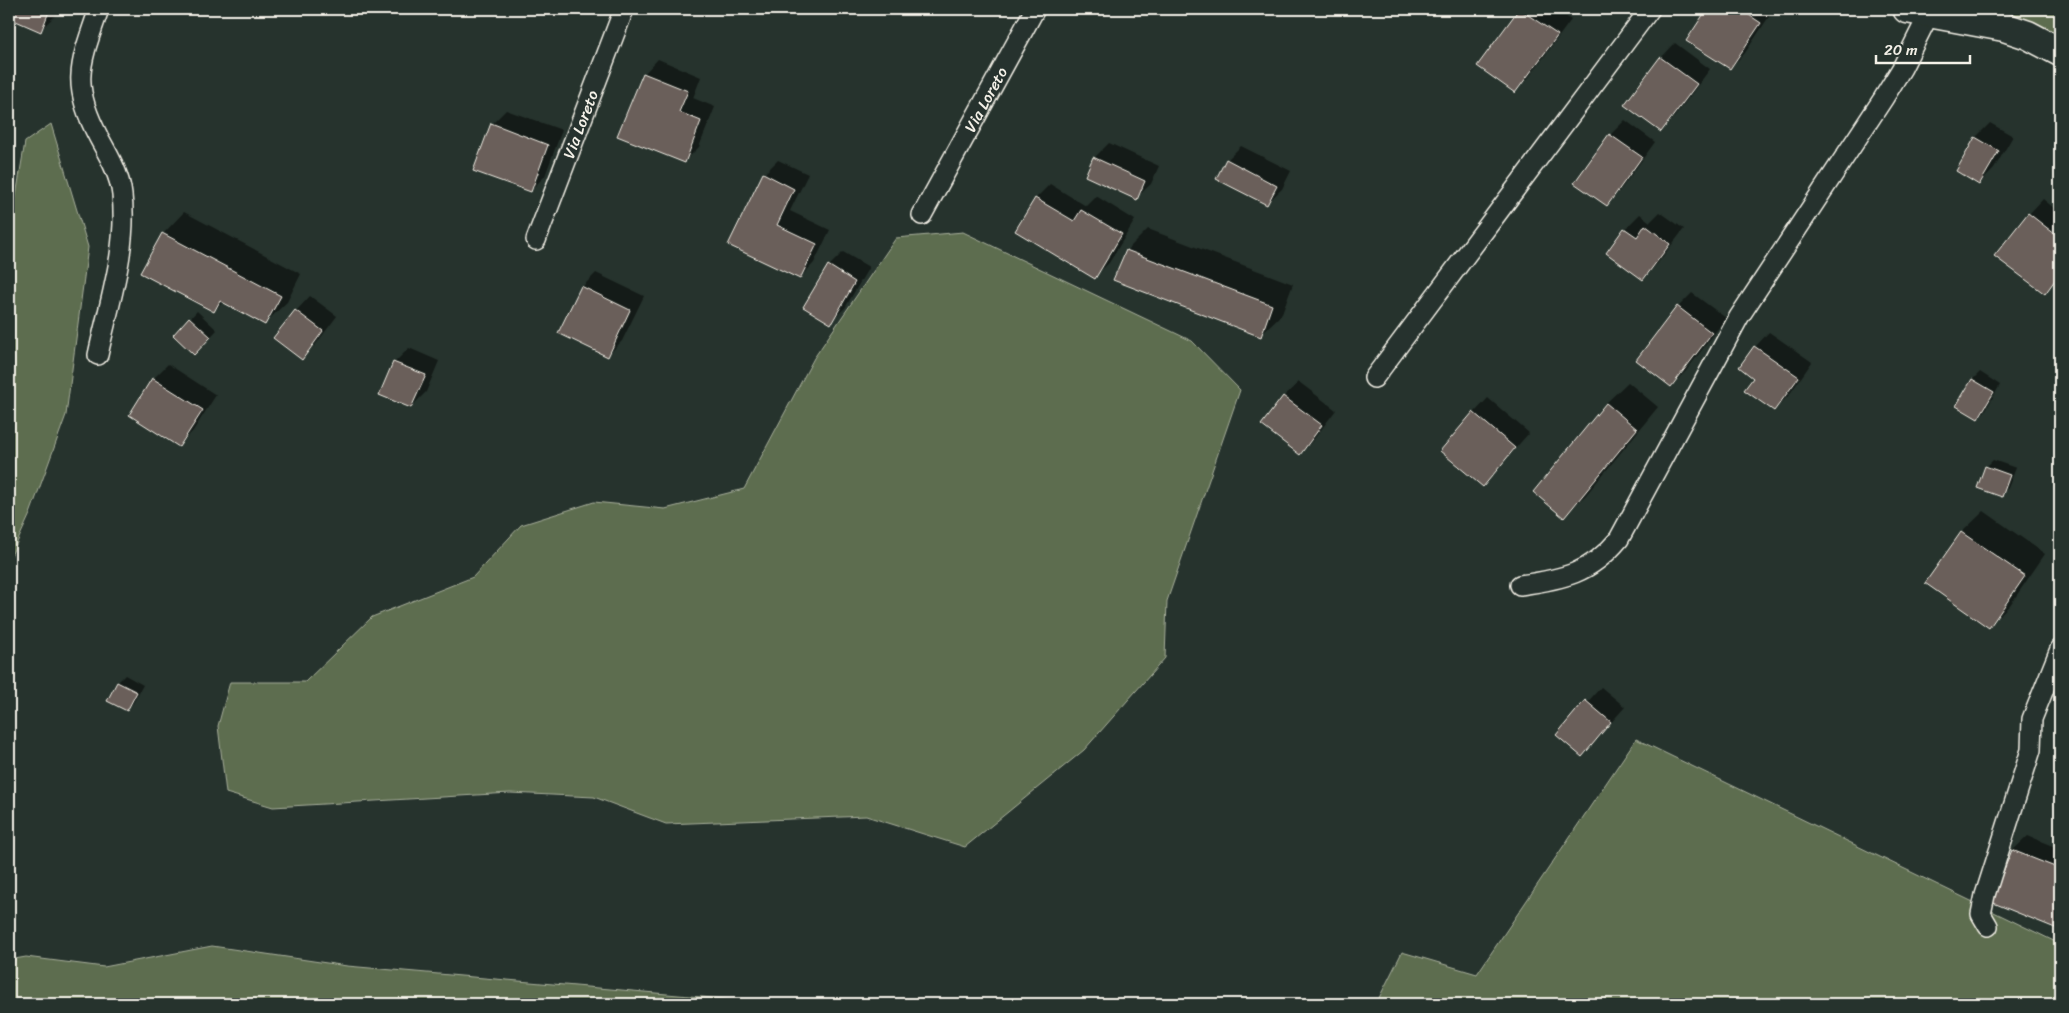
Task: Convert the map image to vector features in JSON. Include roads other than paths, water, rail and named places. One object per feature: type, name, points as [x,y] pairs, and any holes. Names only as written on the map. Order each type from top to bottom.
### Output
[{"type":"street","points":[[1919,11],[1995,18],[2060,52]]},
{"type":"lane","points":[[98,355],[123,228],[122,192],[118,178],[83,106],[79,78],[81,61],[99,9]]},
{"type":"lane","name":"Via Loreto","points":[[536,240],[624,9]]},
{"type":"lane","name":"Via Loreto","points":[[922,215],[1034,9]]},
{"type":"lane","points":[[1374,378],[1650,9]]},
{"type":"lane","points":[[1520,586],[1555,580],[1582,571],[1606,555],[1619,539],[1739,317],[1902,68],[1919,11]]},
{"type":"lane","points":[[1988,926],[1981,914],[1985,895],[2032,750],[2032,719],[2060,649]]}]
